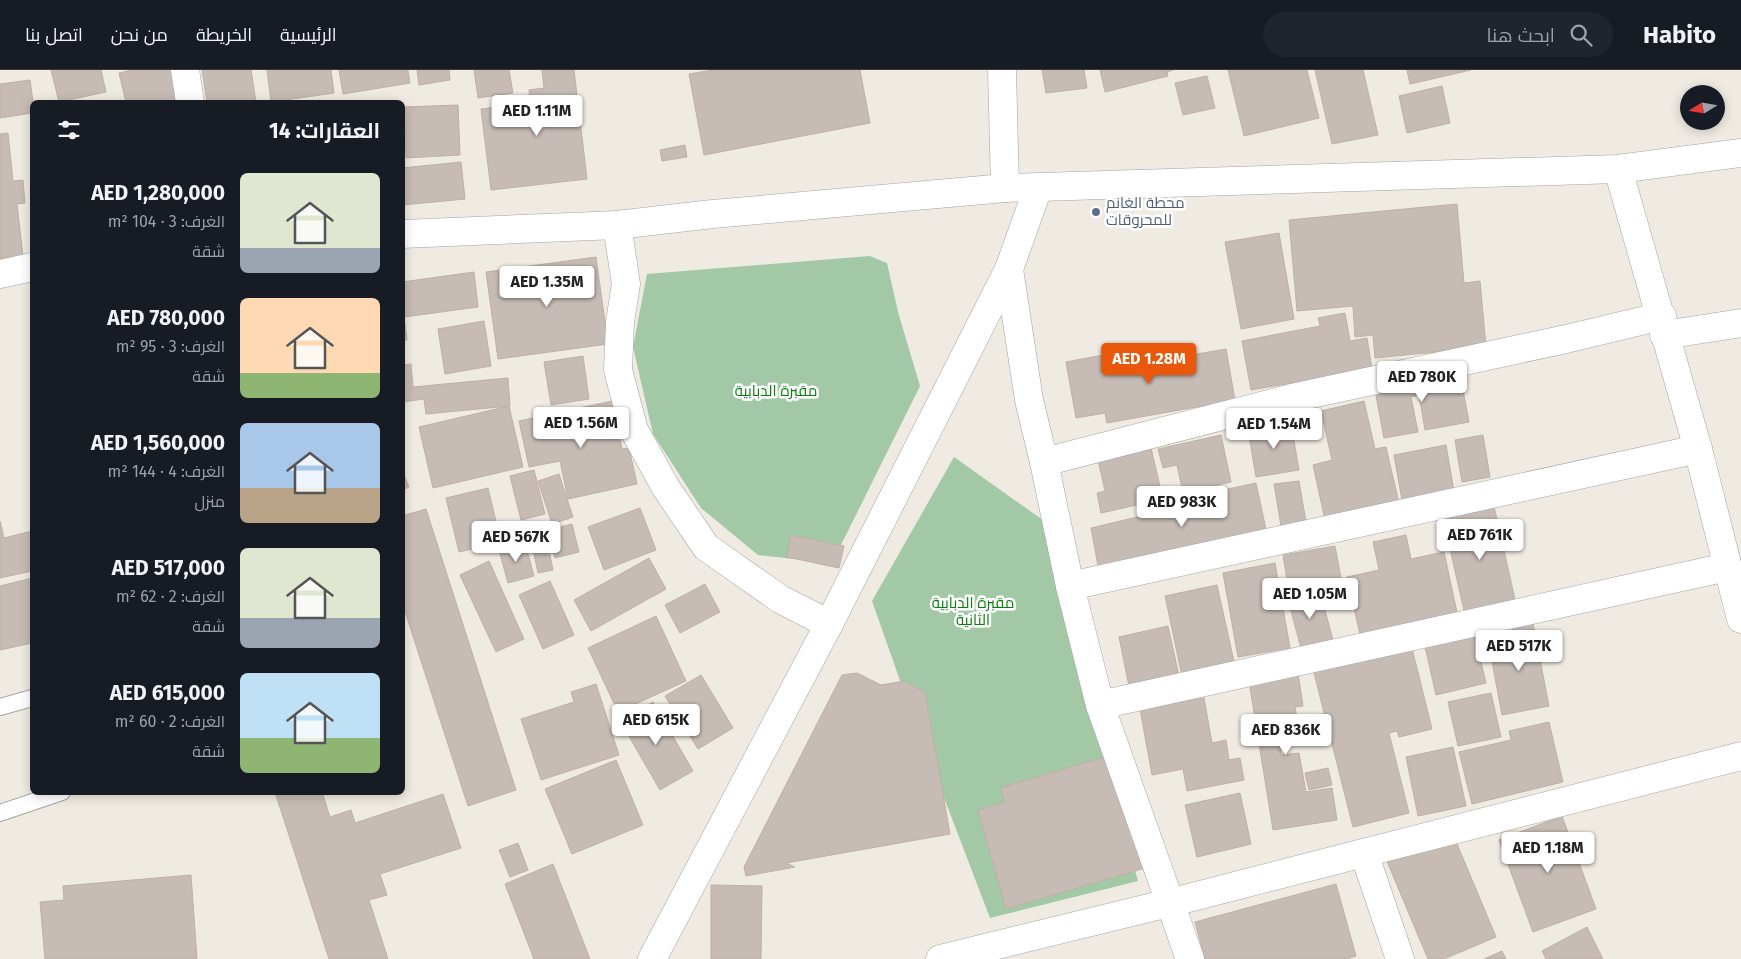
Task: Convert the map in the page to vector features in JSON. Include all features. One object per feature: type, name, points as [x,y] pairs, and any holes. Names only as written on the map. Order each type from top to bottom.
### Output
[{"type":"street","points":[[185,70],[190,100]]},
{"type":"street","points":[[1002,70],[1006,188]]},
{"type":"street","points":[[405,234],[617,225],[713,214],[1006,188],[1618,169],[1741,153]]},
{"type":"street","points":[[1618,169],[1698,449],[1741,619]]},
{"type":"street","points":[[652,959],[829,624],[1009,269],[1038,188]]},
{"type":"street","points":[[617,225],[626,284],[620,322],[618,370],[634,430],[666,488],[706,547],[780,599],[829,624]]},
{"type":"street","points":[[0,274],[30,267]]},
{"type":"street","points":[[1009,269],[1029,400],[1070,586],[1100,705],[1190,959]]},
{"type":"street","points":[[1044,462],[1292,398],[1566,339],[1663,326],[1741,323]]},
{"type":"street","points":[[1070,586],[1698,449]]},
{"type":"street","points":[[1100,705],[1727,567]]},
{"type":"street","points":[[946,958],[1169,903],[1741,756]]},
{"type":"street","points":[[1364,853],[1400,959]]},
{"type":"lane","points":[[0,707],[30,699]]},
{"type":"lane","points":[[0,813],[53,795]]},
{"type":"green space","name":"مقبرة الدبابية","points":[[870,256],[887,263],[898,312],[920,386],[832,563],[758,555],[701,508],[653,434],[633,347],[647,274]]},
{"type":"green space","name":"مقبرة الدبابية الثانية","points":[[954,457],[1047,523],[1080,673],[1138,881],[990,918],[909,706],[872,601]]},
{"type":"building","points":[[51,70],[101,70],[106,92],[68,100],[58,100]]},
{"type":"building","points":[[132,70],[176,70],[183,100],[126,100],[119,73]]},
{"type":"building","points":[[202,70],[251,70],[256,100],[207,100]]},
{"type":"building","points":[[267,70],[331,70],[334,93],[285,100],[271,100]]},
{"type":"building","points":[[339,70],[408,70],[410,83],[343,94]]},
{"type":"building","points":[[417,70],[449,70],[450,80],[419,85]]},
{"type":"building","points":[[474,70],[509,70],[513,93],[478,98]]},
{"type":"building","points":[[542,70],[574,70],[587,179],[491,190],[481,109],[530,103],[529,90],[544,88]]},
{"type":"building","points":[[713,70],[860,70],[870,123],[704,155],[689,74]]},
{"type":"building","points":[[1042,70],[1084,70],[1087,88],[1046,93]]},
{"type":"building","points":[[1100,70],[1173,70],[1167,72],[1168,76],[1105,92]]},
{"type":"building","points":[[1228,70],[1307,70],[1319,118],[1244,136]]},
{"type":"building","points":[[1315,70],[1363,70],[1378,135],[1332,144]]},
{"type":"building","points":[[1407,70],[1471,70],[1410,84]]},
{"type":"building","points":[[1207,76],[1215,108],[1183,115],[1175,83]]},
{"type":"building","points":[[30,80],[33,100],[30,100],[30,113],[0,118],[0,84]]},
{"type":"building","points":[[1442,86],[1450,123],[1407,133],[1399,96]]},
{"type":"building","points":[[458,105],[460,155],[406,158],[405,107]]},
{"type":"building","points":[[8,133],[13,181],[23,180],[25,203],[17,204],[23,256],[0,259],[0,134]]},
{"type":"building","points":[[685,145],[687,157],[662,161],[660,150]]},
{"type":"building","points":[[461,162],[465,199],[405,205],[405,168]]},
{"type":"building","points":[[1457,204],[1464,283],[1480,281],[1486,347],[1375,358],[1373,335],[1355,337],[1353,306],[1297,311],[1289,220]]},
{"type":"building","points":[[1279,233],[1294,319],[1241,329],[1225,242]]},
{"type":"building","points":[[596,257],[608,344],[498,359],[486,272]]},
{"type":"building","points":[[474,272],[478,307],[405,317],[405,282]]},
{"type":"building","points":[[1345,313],[1350,341],[1367,338],[1372,369],[1251,390],[1242,341],[1320,326],[1318,318]]},
{"type":"building","points":[[484,321],[491,366],[445,374],[438,329]]},
{"type":"building","points":[[405,325],[407,340],[405,340]]},
{"type":"building","points":[[1226,349],[1235,400],[1107,423],[1105,413],[1076,418],[1066,362],[1114,353],[1116,368]]},
{"type":"building","points":[[583,356],[589,399],[551,405],[544,362]]},
{"type":"building","points":[[411,364],[413,387],[508,378],[510,406],[426,414],[424,399],[405,402],[405,365]]},
{"type":"building","points":[[1459,369],[1469,422],[1425,430],[1419,395],[1411,397],[1418,432],[1384,438],[1374,385]]},
{"type":"building","points":[[612,401],[622,449],[629,448],[637,484],[568,499],[560,461],[529,467],[519,421]]},
{"type":"building","points":[[1364,401],[1375,449],[1386,447],[1399,503],[1325,520],[1313,465],[1332,460],[1321,411]]},
{"type":"building","points":[[509,406],[523,467],[433,488],[419,427]]},
{"type":"building","points":[[1291,423],[1299,470],[1256,477],[1248,430]]},
{"type":"building","points":[[1221,435],[1231,482],[1183,493],[1177,465],[1163,468],[1158,449]]},
{"type":"building","points":[[1483,435],[1490,477],[1462,482],[1455,440]]},
{"type":"building","points":[[1446,445],[1455,497],[1403,506],[1394,455]]},
{"type":"building","points":[[1151,448],[1163,499],[1101,513],[1097,493],[1105,491],[1098,460]]},
{"type":"building","points":[[534,470],[545,514],[521,520],[510,476]]},
{"type":"building","points":[[559,474],[573,517],[552,524],[538,481]]},
{"type":"building","points":[[405,477],[409,487],[405,489]]},
{"type":"building","points":[[1299,481],[1307,528],[1282,532],[1274,484]]},
{"type":"building","points":[[1256,483],[1267,534],[1099,571],[1091,528],[1192,504],[1191,497]]},
{"type":"building","points":[[488,488],[501,542],[459,552],[446,498]]},
{"type":"building","points":[[1494,506],[1516,604],[1465,615],[1443,518]]},
{"type":"building","points":[[640,508],[656,550],[604,570],[588,527]]},
{"type":"building","points":[[426,509],[516,790],[468,806],[405,611],[405,515]]},
{"type":"building","points":[[0,521],[4,538],[30,532],[30,571],[0,578]]},
{"type":"building","points":[[572,524],[579,552],[555,558],[548,530]]},
{"type":"building","points":[[791,535],[844,546],[839,568],[787,557]]},
{"type":"building","points":[[1406,535],[1411,559],[1444,552],[1458,617],[1361,639],[1347,577],[1379,570],[1373,542]]},
{"type":"building","points":[[525,543],[534,576],[508,583],[499,550]]},
{"type":"building","points":[[548,546],[553,570],[538,573],[533,549]]},
{"type":"building","points":[[1335,546],[1341,578],[1288,587],[1283,555]]},
{"type":"building","points":[[649,558],[666,589],[591,631],[574,600]]},
{"type":"building","points":[[489,561],[524,639],[496,652],[460,575]]},
{"type":"building","points":[[1275,563],[1290,648],[1238,657],[1223,573]]},
{"type":"building","points":[[30,578],[30,643],[0,650],[0,586]]},
{"type":"building","points":[[550,581],[574,635],[543,649],[519,595]]},
{"type":"building","points":[[705,584],[720,612],[680,633],[665,605]]},
{"type":"building","points":[[1217,585],[1235,666],[1182,676],[1165,596]]},
{"type":"building","points":[[1319,588],[1334,644],[1302,652],[1287,596]]},
{"type":"building","points":[[656,616],[686,681],[618,712],[588,648]]},
{"type":"building","points":[[1533,623],[1549,706],[1502,715],[1487,635],[1495,633],[1499,652],[1516,649],[1512,627]]},
{"type":"building","points":[[1168,626],[1179,676],[1129,686],[1119,637]]},
{"type":"building","points":[[1473,629],[1486,683],[1436,695],[1424,642]]},
{"type":"building","points":[[1411,644],[1432,729],[1399,737],[1397,731],[1389,733],[1409,813],[1353,827],[1313,669]]},
{"type":"building","points":[[857,673],[881,685],[904,681],[925,692],[950,834],[786,863],[795,867],[746,876],[744,867],[842,675]]},
{"type":"building","points":[[1298,673],[1303,706],[1295,707],[1300,736],[1279,739],[1281,755],[1299,753],[1306,792],[1332,788],[1337,820],[1273,830],[1249,681]]},
{"type":"building","points":[[701,675],[733,728],[698,749],[665,696]]},
{"type":"building","points":[[596,684],[619,755],[541,780],[521,719],[574,702],[571,692]]},
{"type":"building","points":[[1491,693],[1501,737],[1458,746],[1448,702]]},
{"type":"building","points":[[1204,698],[1212,743],[1226,740],[1229,760],[1240,758],[1244,780],[1187,791],[1183,769],[1152,775],[1140,709]]},
{"type":"building","points":[[653,702],[693,771],[660,790],[620,721]]},
{"type":"building","points":[[1549,722],[1563,782],[1472,804],[1459,752],[1511,740],[1509,731]]},
{"type":"building","points":[[1453,747],[1466,806],[1418,816],[1406,757]]},
{"type":"building","points":[[1111,755],[1145,868],[1006,909],[978,810],[1005,802],[1000,788]]},
{"type":"building","points":[[616,760],[643,825],[572,854],[545,789]]},
{"type":"building","points":[[1328,768],[1332,785],[1309,790],[1305,773]]},
{"type":"building","points":[[1240,793],[1251,844],[1197,857],[1185,805]]},
{"type":"building","points":[[443,794],[461,848],[380,874],[387,895],[369,900],[388,959],[329,959],[276,795],[323,795],[330,817],[351,810],[355,823]]},
{"type":"building","points":[[1562,816],[1596,909],[1533,932],[1499,840]]},
{"type":"building","points":[[1452,832],[1496,937],[1444,959],[1428,959],[1386,859]]},
{"type":"building","points":[[518,843],[528,870],[510,877],[499,850]]},
{"type":"building","points":[[553,864],[590,959],[534,959],[505,884]]},
{"type":"building","points":[[191,875],[197,959],[45,959],[40,902],[64,900],[63,886]]},
{"type":"building","points":[[1336,884],[1356,956],[1347,959],[1205,959],[1195,922]]},
{"type":"building","points":[[711,885],[762,886],[761,959],[711,959]]},
{"type":"building","points":[[1587,927],[1603,959],[1546,959],[1542,951]]},
{"type":"building","points":[[1502,951],[1506,959],[1484,959]]},
{"type":"place","name":"محطة الغانم للمحروقات","points":[[1096,212]]}]
